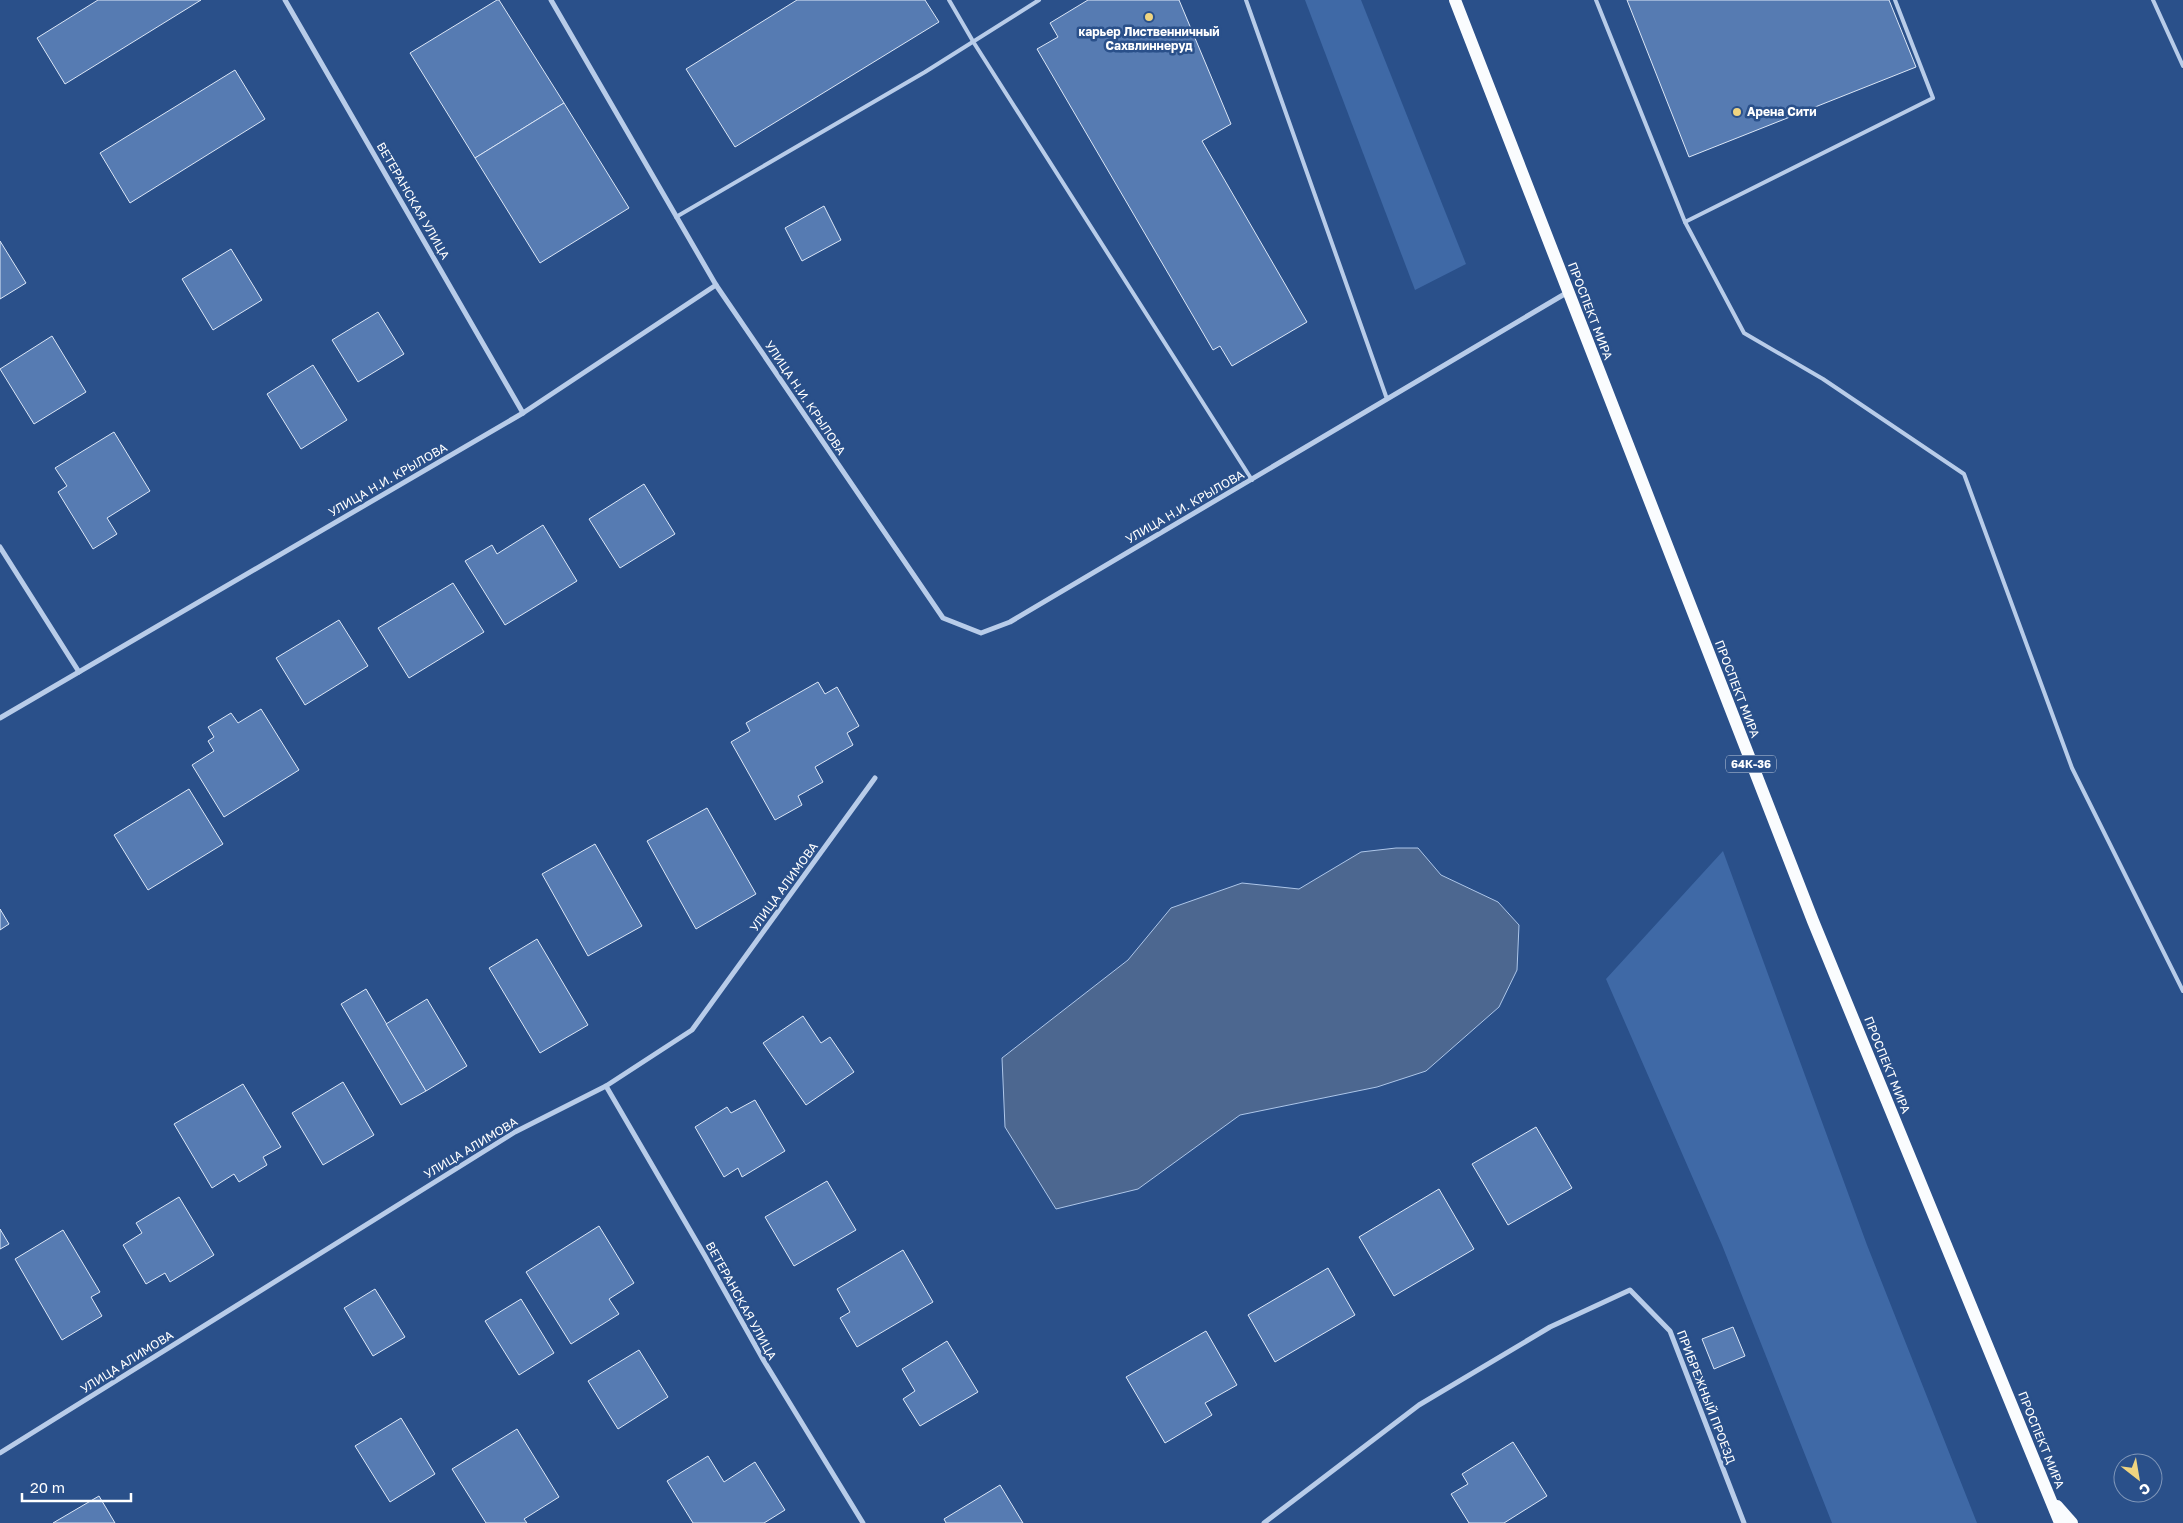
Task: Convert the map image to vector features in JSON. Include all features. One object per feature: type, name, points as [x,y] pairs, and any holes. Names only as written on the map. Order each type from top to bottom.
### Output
[{"type":"main road","name":"ПРОСПЕКТ МИРА","points":[[1454,0],[1812,921],[2060,1523]]},
{"type":"main road","points":[[2050,1498],[2072,1523]]},
{"type":"street","name":"ВЕТЕРАНСКАЯ УЛИЦА","points":[[285,0],[523,413]]},
{"type":"street","points":[[551,0],[716,285]]},
{"type":"street","name":"УЛИЦА Н.И. КРЫЛОВА","points":[[0,718],[523,413],[716,285],[943,618],[981,633],[1010,622],[1568,292]]},
{"type":"street","points":[[0,547],[79,672]]},
{"type":"street","name":"УЛИЦА АЛИМОВА","points":[[0,1453],[515,1132],[606,1086],[692,1030],[875,778]]},
{"type":"street","name":"ВЕТЕРАНСКАЯ УЛИЦА","points":[[606,1086],[764,1361],[862,1523]]},
{"type":"street","name":"ПРИБРЕЖНЫЙ ПРОЕЗД","points":[[1264,1523],[1419,1405],[1550,1327],[1630,1290],[1670,1331],[1744,1523]]},
{"type":"lane","points":[[949,0],[974,43],[1252,480]]},
{"type":"lane","points":[[676,218],[974,43],[1018,12],[1039,0]]},
{"type":"lane","points":[[1246,0],[1386,399]]},
{"type":"lane","points":[[1596,0],[1685,222],[1744,333],[1823,379],[1964,474],[2072,768],[2183,991]]},
{"type":"lane","points":[[1685,222],[1933,98],[1895,0]]},
{"type":"lane","points":[[2153,0],[2183,66]]},
{"type":"shaded area","points":[[1305,0],[1361,0],[1466,264],[1415,290]]},
{"type":"shaded area","points":[[1396,848],[1418,848],[1441,875],[1498,902],[1519,925],[1517,970],[1499,1007],[1426,1071],[1377,1087],[1240,1115],[1138,1189],[1056,1209],[1005,1127],[1002,1058],[1128,960],[1171,908],[1242,883],[1299,889],[1361,852]]},
{"type":"shaded area","points":[[1723,851],[1867,1245],[1977,1523],[1832,1523],[1722,1245],[1606,979]]},
{"type":"building","points":[[98,0],[201,0],[65,84],[37,38]]},
{"type":"building","points":[[499,0],[564,103],[475,158],[410,53]]},
{"type":"building","points":[[797,0],[925,0],[939,22],[735,147],[686,69]]},
{"type":"building","points":[[1088,0],[1179,0],[1231,124],[1202,141],[1307,322],[1232,366],[1220,346],[1213,350],[1037,49],[1058,37],[1050,23]]},
{"type":"building","name":"Арена Сити","points":[[1627,0],[1889,0],[1916,67],[1689,157]]},
{"type":"building","points":[[235,70],[265,119],[130,203],[100,153]]},
{"type":"building","points":[[564,103],[629,208],[540,263],[475,158]]},
{"type":"building","points":[[824,206],[841,240],[802,261],[785,228]]},
{"type":"building","points":[[0,241],[26,283],[0,299]]},
{"type":"building","points":[[231,249],[262,300],[213,330],[182,279]]},
{"type":"building","points":[[378,312],[404,354],[358,382],[332,340]]},
{"type":"building","points":[[52,336],[86,392],[34,424],[0,369]]},
{"type":"building","points":[[313,365],[347,420],[301,449],[267,394]]},
{"type":"building","points":[[114,432],[150,491],[107,518],[117,534],[93,549],[58,492],[67,486],[55,468]]},
{"type":"building","points":[[644,484],[675,534],[620,568],[589,519]]},
{"type":"building","points":[[543,525],[577,581],[505,625],[465,561],[492,545],[497,554]]},
{"type":"building","points":[[453,583],[484,632],[409,678],[378,628]]},
{"type":"building","points":[[339,620],[368,666],[305,705],[276,658]]},
{"type":"building","points":[[818,682],[825,694],[837,687],[859,726],[847,733],[853,745],[815,767],[823,782],[798,796],[802,805],[775,820],[731,742],[750,731],[746,723]]},
{"type":"building","points":[[261,709],[299,770],[224,817],[192,765],[214,751],[208,741],[214,737],[208,727],[231,713],[238,723]]},
{"type":"building","points":[[189,789],[223,844],[148,890],[114,835]]},
{"type":"building","points":[[707,808],[756,894],[696,929],[647,841]]},
{"type":"building","points":[[595,844],[642,926],[588,956],[542,874]]},
{"type":"building","points":[[0,909],[9,924],[0,930]]},
{"type":"building","points":[[537,939],[588,1025],[540,1053],[489,968]]},
{"type":"building","points":[[366,989],[426,1091],[401,1105],[341,1004]]},
{"type":"building","points":[[427,999],[467,1066],[426,1091],[386,1024]]},
{"type":"building","points":[[803,1016],[821,1043],[830,1037],[854,1072],[806,1105],[763,1043]]},
{"type":"building","points":[[343,1082],[374,1135],[323,1165],[292,1113]]},
{"type":"building","points":[[243,1084],[281,1147],[263,1157],[267,1165],[239,1182],[234,1174],[212,1188],[174,1124]]},
{"type":"building","points":[[755,1100],[785,1151],[742,1177],[738,1168],[724,1177],[695,1127],[727,1107],[731,1113]]},
{"type":"building","points":[[1536,1127],[1572,1188],[1508,1225],[1472,1164]]},
{"type":"building","points":[[827,1181],[856,1230],[794,1266],[765,1217]]},
{"type":"building","points":[[1439,1189],[1474,1249],[1394,1296],[1359,1237]]},
{"type":"building","points":[[179,1197],[214,1255],[170,1282],[165,1273],[146,1284],[123,1245],[142,1233],[136,1223]]},
{"type":"building","points":[[599,1226],[634,1283],[609,1299],[619,1314],[571,1344],[526,1272]]},
{"type":"building","points":[[0,1229],[9,1244],[0,1249]]},
{"type":"building","points":[[63,1230],[100,1292],[91,1297],[102,1316],[62,1340],[15,1259]]},
{"type":"building","points":[[903,1250],[933,1302],[857,1347],[840,1318],[850,1312],[837,1289]]},
{"type":"building","points":[[1328,1268],[1355,1315],[1275,1362],[1248,1315]]},
{"type":"building","points":[[375,1289],[405,1337],[373,1356],[344,1308]]},
{"type":"building","points":[[521,1299],[554,1353],[519,1375],[485,1321]]},
{"type":"building","points":[[1733,1327],[1745,1356],[1714,1369],[1702,1339]]},
{"type":"building","points":[[1206,1331],[1237,1385],[1205,1403],[1212,1415],[1165,1443],[1126,1377]]},
{"type":"building","points":[[947,1341],[978,1392],[920,1426],[903,1399],[915,1391],[902,1369]]},
{"type":"building","points":[[639,1350],[668,1397],[618,1429],[588,1381]]},
{"type":"building","points":[[401,1418],[435,1474],[390,1502],[355,1446]]},
{"type":"building","points":[[517,1429],[559,1497],[524,1519],[527,1523],[486,1523],[452,1469]]},
{"type":"building","points":[[1513,1442],[1547,1496],[1504,1523],[1469,1523],[1451,1494],[1468,1484],[1462,1474]]},
{"type":"building","points":[[708,1456],[724,1482],[755,1462],[785,1510],[764,1523],[693,1523],[667,1481]]},
{"type":"building","points":[[1000,1485],[1023,1523],[946,1523],[944,1519]]},
{"type":"building","points":[[99,1496],[115,1523],[53,1523]]},
{"type":"place","name":"карьер Лиственничный Сахвлиннеруд","points":[[1149,17]]},
{"type":"place","name":"Арена Сити","points":[[1737,112]]}]
